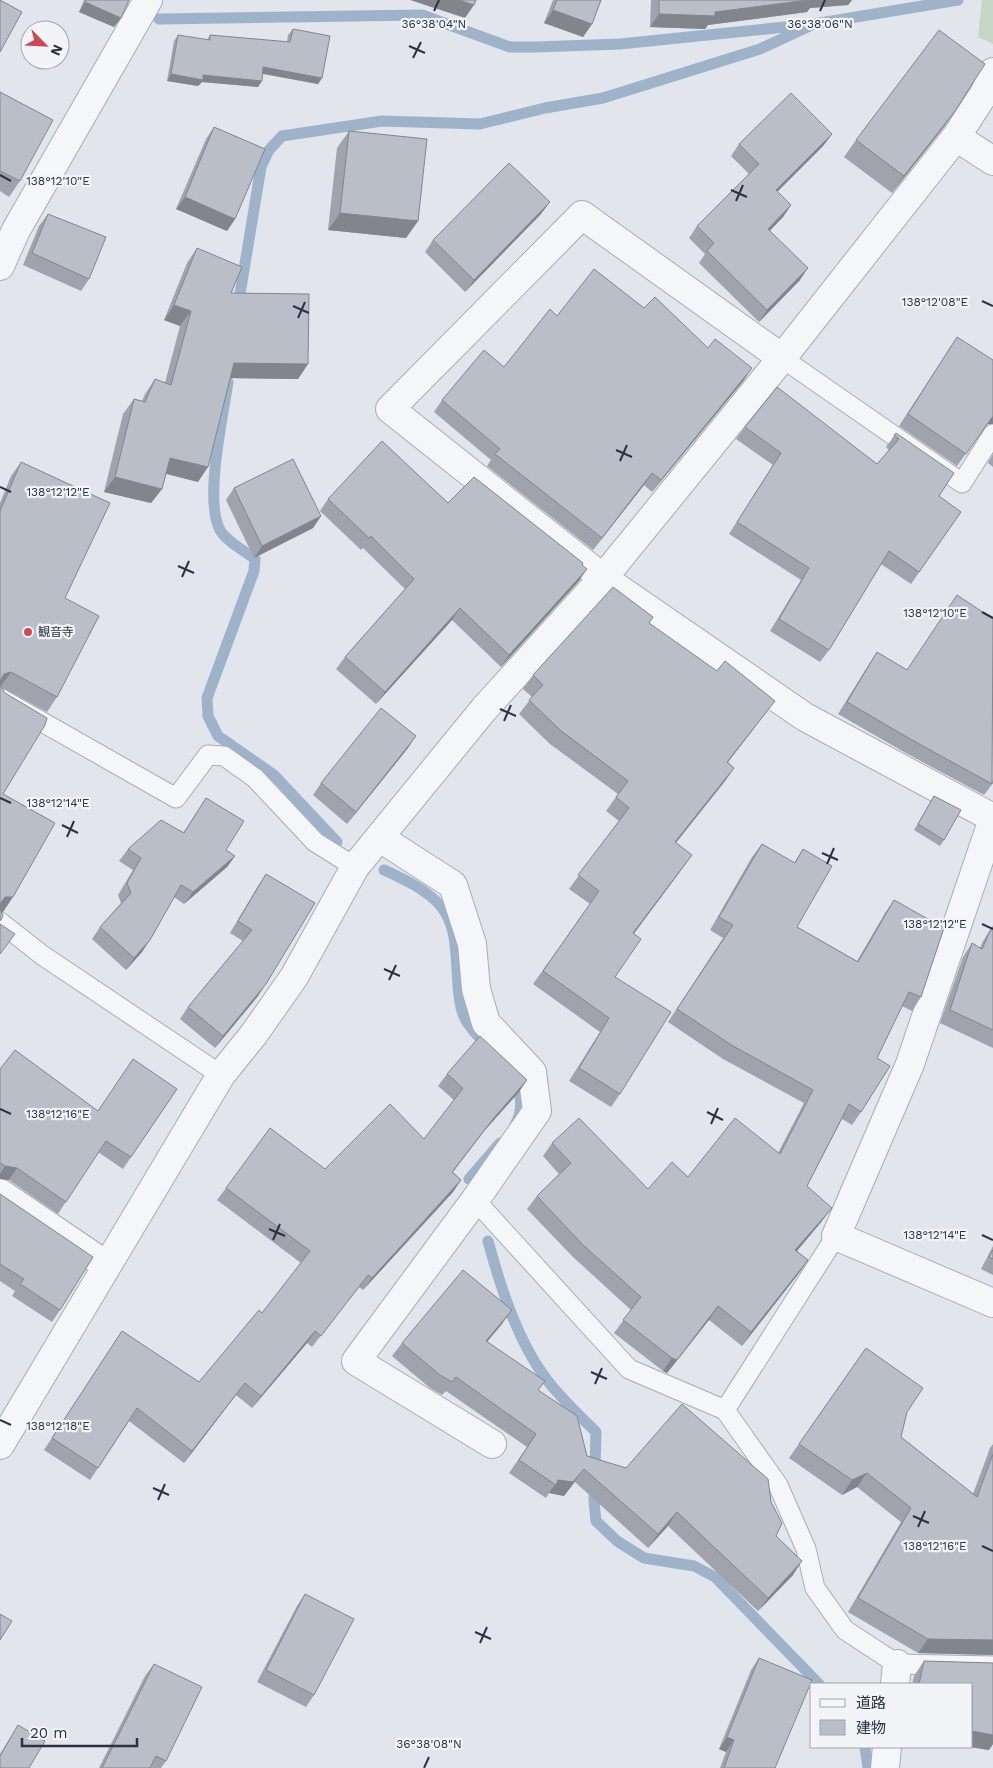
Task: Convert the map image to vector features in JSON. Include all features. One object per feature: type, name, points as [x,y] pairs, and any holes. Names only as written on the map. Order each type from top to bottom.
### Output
[{"type":"street","points":[[0,266],[16,230],[148,0]]},
{"type":"street","points":[[0,1445],[221,1075],[254,1034],[294,977],[355,867],[484,709],[603,578],[782,358],[956,137],[985,92],[993,72]]},
{"type":"street","points":[[956,137],[993,161]]},
{"type":"street","points":[[782,358],[582,215],[390,409],[603,578],[805,717],[993,819],[910,1064],[836,1236],[993,1303]]},
{"type":"street","points":[[380,838],[453,886],[472,944],[476,989],[486,1023],[532,1072],[537,1111],[475,1200],[356,1361],[492,1444]]},
{"type":"street","points":[[0,1193],[106,1265]]},
{"type":"street","points":[[885,1768],[888,1748]]},
{"type":"lane","points":[[782,358],[962,483],[993,434]]},
{"type":"lane","points":[[0,698],[176,798],[208,755],[224,756],[255,778],[315,842],[355,867]]},
{"type":"lane","points":[[0,922],[42,955],[221,1075]]},
{"type":"lane","points":[[475,1200],[629,1368],[725,1410],[778,1485],[806,1549],[815,1588],[845,1630],[896,1674],[993,1666]]},
{"type":"lane","points":[[725,1410],[836,1236]]},
{"type":"green space","points":[[982,0],[993,0],[993,44],[978,37]]},
{"type":"building","points":[[0,0],[22,12],[0,52]]},
{"type":"building","points":[[86,0],[129,0],[121,18],[85,2]]},
{"type":"building","points":[[459,0],[476,0],[474,5]]},
{"type":"building","points":[[557,0],[601,0],[592,24],[553,10]]},
{"type":"building","points":[[659,0],[809,0],[715,12],[715,16],[659,14]]},
{"type":"building","points":[[293,29],[330,36],[322,78],[263,67],[262,81],[203,75],[203,80],[171,74],[178,35],[210,40],[210,35],[290,42]]},
{"type":"building","points":[[939,30],[985,64],[955,111],[904,176],[856,140]]},
{"type":"building","points":[[0,92],[53,120],[20,181],[0,171]]},
{"type":"building","points":[[791,93],[832,134],[776,190],[791,205],[768,229],[808,268],[767,310],[707,251],[714,243],[697,226],[759,164],[739,144]]},
{"type":"building","points":[[214,127],[265,149],[235,219],[185,197]]},
{"type":"building","points":[[349,131],[427,139],[418,221],[340,213]]},
{"type":"building","points":[[509,163],[550,202],[474,280],[433,240]]},
{"type":"building","points":[[48,214],[106,237],[89,279],[32,253]]},
{"type":"building","points":[[197,248],[242,267],[231,293],[309,294],[308,364],[234,363],[208,467],[170,458],[162,489],[115,477],[134,399],[145,402],[155,379],[171,385],[191,311],[174,305]]},
{"type":"building","points":[[594,269],[644,308],[655,297],[708,348],[715,339],[752,368],[661,480],[652,473],[602,538],[495,454],[500,449],[442,400],[484,350],[504,367],[550,309],[557,316]]},
{"type":"building","points":[[957,337],[993,360],[993,416],[966,454],[908,414]]},
{"type":"building","points":[[777,387],[877,464],[899,439],[894,435],[896,433],[954,473],[939,496],[961,512],[919,572],[889,551],[829,650],[779,619],[809,568],[737,522],[781,453],[745,427]]},
{"type":"building","points":[[382,441],[448,503],[474,477],[583,563],[582,565],[587,569],[509,655],[460,608],[385,692],[345,657],[414,579],[371,536],[369,538],[328,499]]},
{"type":"building","points":[[293,459],[321,516],[262,546],[234,488]]},
{"type":"building","points":[[21,462],[110,503],[65,598],[99,616],[57,697],[11,672],[4,674],[0,681],[0,511]]},
{"type":"building","points":[[613,587],[653,617],[649,623],[717,671],[725,661],[775,701],[727,762],[734,768],[675,842],[692,855],[633,933],[641,939],[615,977],[671,1012],[620,1094],[579,1068],[609,1018],[543,971],[599,891],[578,875],[629,808],[616,797],[628,781],[560,730],[529,700],[543,685],[533,675]]},
{"type":"building","points":[[957,595],[993,619],[992,784],[847,702],[877,652],[907,670]]},
{"type":"building","points":[[0,685],[5,693],[47,718],[45,725],[3,794],[55,823],[13,897],[5,897],[0,904]]},
{"type":"building","points":[[381,708],[416,736],[356,812],[321,783]]},
{"type":"building","points":[[934,796],[961,810],[944,840],[918,824]]},
{"type":"building","points":[[206,798],[244,821],[226,850],[235,856],[193,892],[181,885],[150,940],[134,958],[100,927],[131,893],[127,883],[141,858],[128,849],[161,820],[184,833]]},
{"type":"building","points":[[762,844],[795,863],[803,849],[832,866],[797,927],[858,962],[894,900],[944,928],[921,997],[909,992],[877,1058],[890,1066],[861,1112],[849,1104],[807,1186],[832,1208],[795,1250],[808,1260],[751,1332],[718,1306],[677,1360],[623,1320],[641,1297],[582,1244],[537,1196],[571,1163],[552,1143],[579,1118],[648,1189],[672,1162],[688,1177],[735,1118],[780,1154],[813,1090],[733,1046],[677,1009],[733,925],[719,917]]},
{"type":"building","points":[[266,874],[315,903],[266,984],[223,1036],[188,1007],[252,930],[238,921]]},
{"type":"building","points":[[0,908],[3,916],[0,921]]},
{"type":"building","points":[[0,924],[15,934],[0,954]]},
{"type":"building","points":[[992,927],[993,1030],[950,1010],[972,943],[982,949]]},
{"type":"building","points":[[480,1036],[527,1080],[493,1119],[452,1172],[461,1180],[372,1278],[368,1275],[321,1336],[315,1331],[261,1396],[245,1383],[192,1451],[137,1408],[98,1468],[52,1438],[122,1331],[199,1382],[259,1310],[262,1313],[310,1251],[226,1188],[270,1128],[325,1169],[390,1104],[424,1139],[463,1088],[447,1074]]},
{"type":"building","points":[[15,1050],[98,1111],[133,1059],[177,1089],[131,1157],[106,1141],[66,1202],[17,1168],[0,1163],[0,1069]]},
{"type":"building","points":[[0,1194],[93,1257],[60,1310],[20,1284],[24,1279],[0,1264]]},
{"type":"building","points":[[993,1250],[993,1259],[989,1257]]},
{"type":"building","points":[[463,1270],[512,1310],[486,1341],[545,1381],[538,1390],[577,1416],[587,1456],[626,1468],[682,1404],[768,1479],[771,1502],[782,1523],[776,1536],[802,1561],[768,1598],[677,1512],[658,1534],[584,1469],[573,1482],[558,1480],[556,1485],[519,1460],[536,1434],[456,1377],[452,1382],[440,1375],[402,1343]]},
{"type":"building","points":[[866,1348],[923,1388],[907,1412],[901,1437],[977,1497],[993,1454],[993,1640],[928,1639],[858,1598],[911,1508],[867,1473],[852,1480],[799,1444]]},
{"type":"building","points":[[305,1594],[354,1619],[314,1695],[266,1670]]},
{"type":"building","points":[[0,1614],[12,1621],[0,1640]]},
{"type":"building","points":[[759,1658],[812,1680],[775,1768],[724,1768],[734,1740],[727,1737]]},
{"type":"building","points":[[924,1661],[993,1663],[993,1735],[973,1731],[973,1683],[919,1683]]},
{"type":"building","points":[[154,1664],[202,1687],[166,1761],[156,1756],[150,1768],[102,1768]]},
{"type":"building","points":[[18,1725],[45,1741],[29,1768],[0,1768],[0,1756]]},
{"type":"waterway","points":[[159,19],[422,15],[510,47],[536,47],[620,44],[814,24],[958,0]]},
{"type":"waterway","points":[[238,306],[261,167],[269,150],[282,136],[382,121],[480,124],[545,108],[603,98],[760,49],[814,24]]},
{"type":"waterway","points":[[228,382],[214,479],[216,516],[223,534],[255,559],[254,571],[207,698],[208,716],[218,736],[274,775],[337,842]]},
{"type":"waterway","points":[[384,870],[428,894],[440,905],[447,916],[455,943],[458,988],[463,1014],[471,1027],[489,1046]]},
{"type":"waterway","points":[[514,1078],[520,1102],[520,1113],[515,1125]]},
{"type":"waterway","points":[[469,1179],[500,1143]]},
{"type":"waterway","points":[[488,1241],[505,1297],[529,1353],[551,1385],[596,1432],[594,1501],[596,1521],[617,1541],[644,1558],[694,1566],[715,1577],[818,1683]]},
{"type":"waterway","points":[[865,1748],[868,1768]]},
{"type":"place","name":"観音寺","points":[[28,632]]}]
